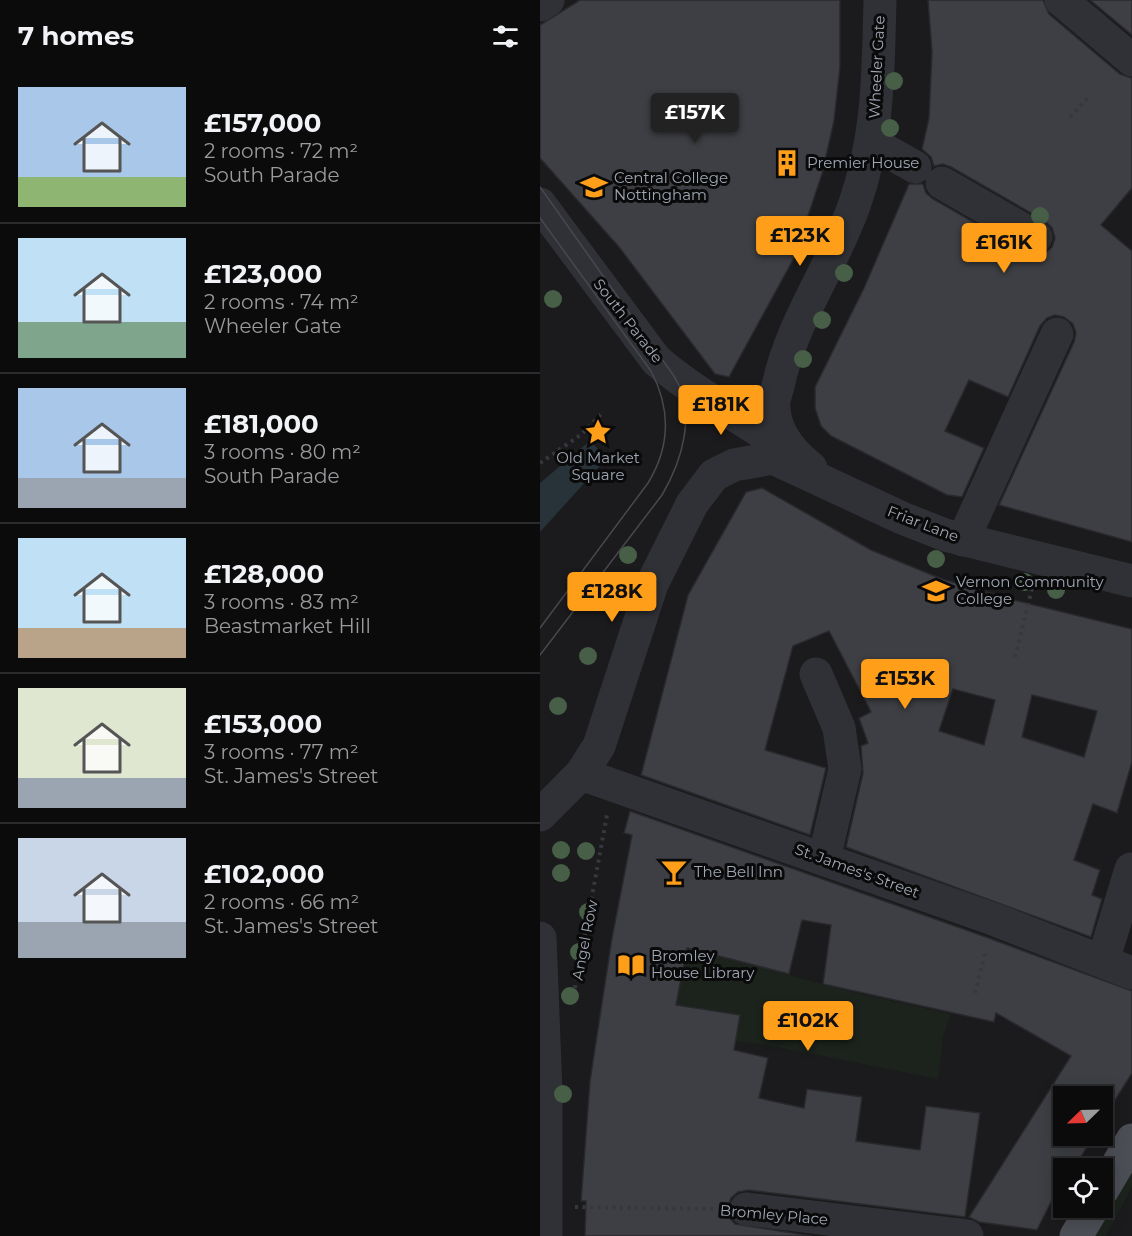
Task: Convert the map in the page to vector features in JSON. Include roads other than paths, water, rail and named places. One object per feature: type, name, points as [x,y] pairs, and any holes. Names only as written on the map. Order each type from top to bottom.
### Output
[{"type":"main road","points":[[1113,1172],[1132,1140]]},
{"type":"main road","points":[[1076,1236],[1087,1218]]},
{"type":"street","points":[[540,5],[548,0]]},
{"type":"street","name":"Wheeler Gate","points":[[834,485],[795,456],[781,436],[773,408],[784,359],[838,246],[854,206],[877,108],[880,0]]},
{"type":"street","points":[[1061,0],[1132,60]]},
{"type":"street","points":[[871,141],[1036,237]]},
{"type":"street","name":"South Parade","points":[[540,204],[656,360],[674,376],[763,432],[795,456]]},
{"type":"street","points":[[963,540],[1057,334]]},
{"type":"street","name":"Friar Lane","points":[[581,774],[599,746],[657,574],[692,504],[710,480],[721,471],[734,465],[773,458],[909,522],[963,540],[1132,581]]},
{"type":"street","points":[[816,675],[839,728],[844,769],[824,859]]},
{"type":"street","points":[[540,815],[581,774]]},
{"type":"street","name":"St. James's Street","points":[[581,774],[993,919],[1118,967]]},
{"type":"street","points":[[1118,967],[1131,869]]},
{"type":"street","points":[[540,938],[546,1092],[545,1221]]},
{"type":"street","name":"Bromley Place","points":[[746,1209],[833,1228],[967,1236]]},
{"type":"tram line","points":[[540,187],[674,376],[681,390],[686,421],[681,452],[662,495],[540,655]]},
{"type":"tram line","points":[[540,218],[651,371],[658,385],[665,414],[661,456],[648,483],[540,628]]},
{"type":"place","name":"Premier House","points":[[787,163]]},
{"type":"place","name":"Central College Nottingham","points":[[594,187]]},
{"type":"place","name":"Old Market Square","points":[[598,432]]},
{"type":"place","name":"Vernon Community College","points":[[936,591]]},
{"type":"place","name":"The Bell Inn","points":[[674,872]]},
{"type":"place","name":"Bromley House Library","points":[[631,965]]}]
